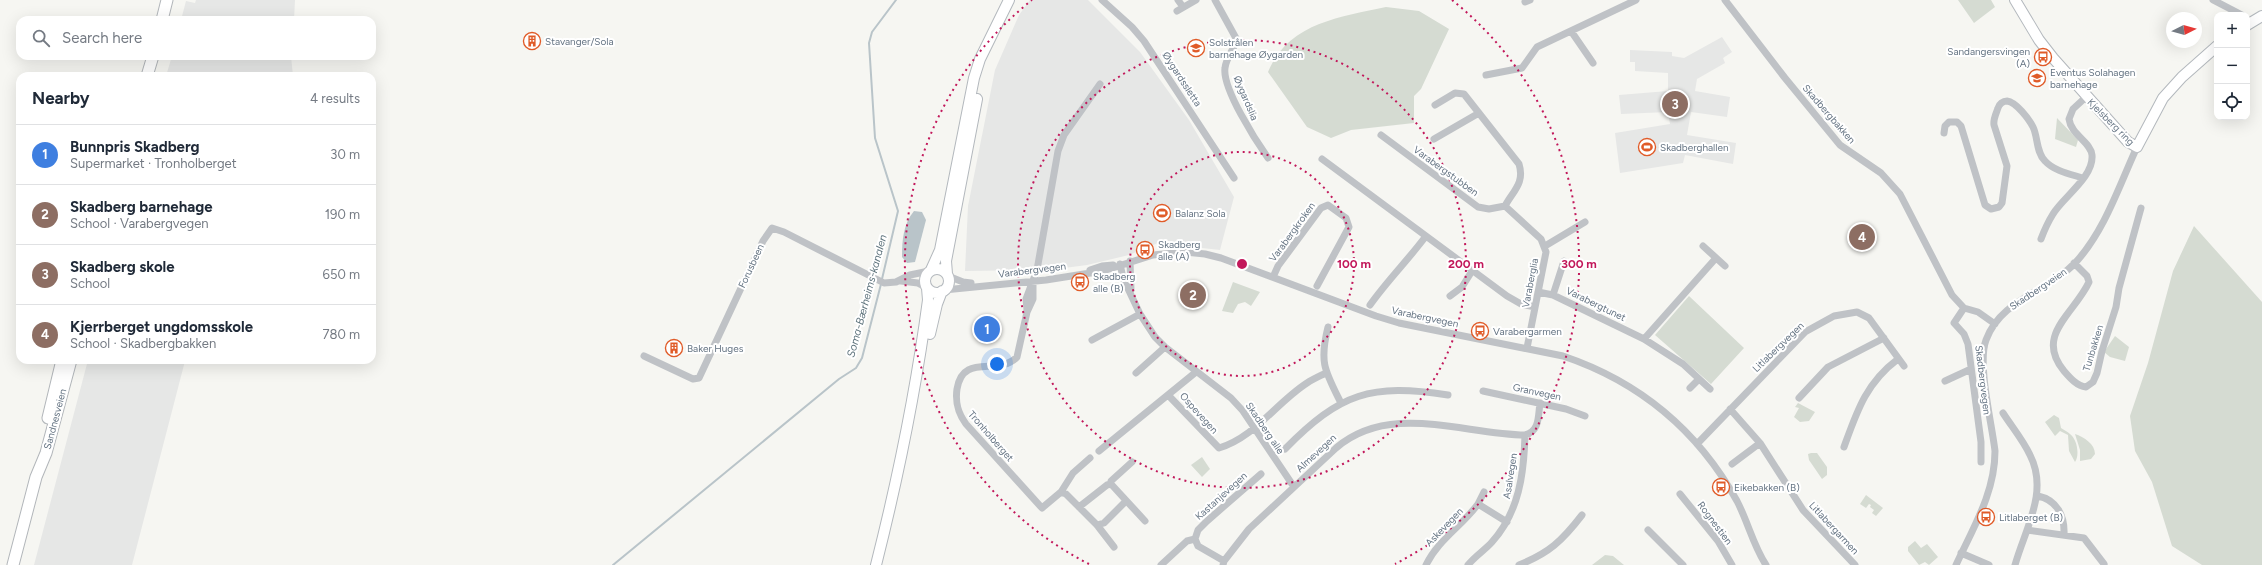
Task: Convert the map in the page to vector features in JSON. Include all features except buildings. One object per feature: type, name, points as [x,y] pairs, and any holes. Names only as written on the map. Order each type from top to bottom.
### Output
[{"type":"main road","points":[[163,16],[168,0]]},
{"type":"main road","points":[[876,565],[891,506],[916,386],[928,300],[925,281],[940,250],[974,78],[1009,0]]},
{"type":"main road","name":"Kjelsberg ring","points":[[2015,0],[2039,40],[2086,96],[2128,142],[2137,148]]},
{"type":"main road","points":[[2250,22],[2262,16]]},
{"type":"main road","points":[[916,386],[922,370],[937,304],[949,281],[946,261],[988,45]]},
{"type":"main road","name":"Skadbergveien","points":[[2137,148],[2163,98],[2182,77],[2215,48]]},
{"type":"main road","points":[[148,72],[152,60]]},
{"type":"main road","name":"Forusbeen","points":[[930,271],[942,270],[947,275]]},
{"type":"main road","name":"Forusbeen","points":[[927,288],[932,292],[943,291]]},
{"type":"main road","name":"Sandnesveien","points":[[13,565],[36,477],[39,453],[61,364]]},
{"type":"main road","name":"Sandnesveien","points":[[36,477],[46,453],[71,364]]},
{"type":"street","name":"Øygardssletta","points":[[1102,0],[1132,27],[1144,41],[1234,178]]},
{"type":"street","points":[[1178,0],[1180,9],[1196,0]]},
{"type":"street","name":"Øygardslia","points":[[1215,0],[1237,40],[1227,60],[1225,74],[1241,116],[1268,158]]},
{"type":"street","points":[[1486,75],[1522,68],[1537,47],[1636,0]]},
{"type":"street","name":"Skadbergbakken","points":[[1725,0],[1785,78],[1840,145],[1890,181],[1900,194],[1946,284],[1964,308]]},
{"type":"street","points":[[2213,0],[2236,12]]},
{"type":"street","points":[[1571,31],[1593,63]]},
{"type":"street","name":"Tronholberget","points":[[1090,458],[1074,473],[1061,492],[1042,508],[966,424],[957,405],[959,380],[963,372],[971,368],[1008,364],[1017,357],[1027,312],[1033,299],[1033,282],[1037,270],[1058,150],[1064,135],[1100,84]]},
{"type":"street","points":[[1435,105],[1455,93],[1460,92],[1468,97],[1519,164],[1522,174],[1521,180],[1505,206]]},
{"type":"street","points":[[2041,239],[2053,213],[2084,178],[2092,160],[2092,154],[2074,132],[2069,119],[2073,109],[2086,96]]},
{"type":"street","points":[[1944,133],[1945,126],[1949,122],[1957,122],[1961,126],[1985,204],[1991,208],[2000,206],[2005,190],[2007,166],[1993,120],[1999,105],[2005,102],[2014,104],[2033,127],[2040,153],[2048,165],[2058,170],[2084,178]]},
{"type":"street","points":[[1434,139],[1479,113]]},
{"type":"street","name":"Varabergstubben","points":[[1381,135],[1478,207],[1489,209],[1505,206]]},
{"type":"street","name":"Skadbergveien","points":[[1956,565],[1988,495],[1995,465],[1995,451],[1983,362],[1986,340],[1995,324],[2015,303],[2052,281],[2074,263],[2089,245],[2102,222],[2137,148]]},
{"type":"street","points":[[1322,159],[1507,296],[1521,304],[1535,307]]},
{"type":"street","name":"Varabergkroken","points":[[1273,277],[1278,266],[1321,208],[1328,205],[1346,218],[1349,227],[1318,286]]},
{"type":"street","name":"Varaberglia","points":[[1505,206],[1536,233],[1545,246],[1546,252],[1527,348]]},
{"type":"street","name":"Tunbakken","points":[[2074,263],[2087,276],[2089,282],[2059,326],[2053,342],[2053,348],[2056,359],[2066,373],[2077,384],[2086,387],[2093,382],[2097,372],[2116,307],[2119,288],[2141,208]]},
{"type":"street","points":[[1545,246],[1586,222]]},
{"type":"street","name":"Forusbeen","points":[[644,356],[693,379],[699,378],[763,241],[772,228],[784,232],[873,279],[884,283],[910,281],[927,288]]},
{"type":"street","points":[[1370,305],[1384,285],[1406,262],[1426,236]]},
{"type":"street","points":[[1703,246],[1725,266]]},
{"type":"street","name":"Varabergvegen","points":[[987,285],[1033,282],[1079,274],[1102,266],[1120,264],[1167,253],[1185,252],[1205,254],[1235,263],[1393,321],[1563,356],[1609,374],[1660,406],[1697,444],[1736,499],[1766,565]]},
{"type":"street","points":[[1644,339],[1716,258]]},
{"type":"street","points":[[1554,295],[1564,261]]},
{"type":"street","name":"Skadberg alle","points":[[1130,262],[1131,294]]},
{"type":"street","name":"Skadberg alle","points":[[1120,264],[1140,314],[1165,348],[1231,398],[1254,428],[1294,487]]},
{"type":"street","name":"Forusbeen","points":[[899,281],[910,275],[930,271]]},
{"type":"street","points":[[1450,296],[1462,287],[1472,271]]},
{"type":"street","points":[[947,275],[963,282],[987,285]]},
{"type":"street","points":[[943,291],[987,285]]},
{"type":"street","name":"Varabergtunet","points":[[1538,292],[1554,295],[1644,339],[1683,364],[1710,389]]},
{"type":"street","points":[[1964,308],[1978,312],[1995,324]]},
{"type":"street","name":"Skadbergvegen","points":[[1964,308],[1954,323],[1967,337],[1981,442],[1981,462]]},
{"type":"street","name":"Litlabergvegen","points":[[1697,444],[1805,332],[1819,323],[1843,313],[1857,312],[1869,318],[1904,366]]},
{"type":"street","points":[[1092,340],[1140,314]]},
{"type":"street","points":[[1328,328],[1323,352],[1326,373],[1341,403]]},
{"type":"street","points":[[1799,398],[1828,367],[1884,338]]},
{"type":"street","points":[[1136,373],[1165,348]]},
{"type":"street","points":[[1844,447],[1861,403],[1871,384],[1878,375],[1898,359]]},
{"type":"street","points":[[1945,381],[1971,369]]},
{"type":"street","points":[[1099,451],[1169,396],[1196,372]]},
{"type":"street","points":[[1254,428],[1306,383],[1326,373]]},
{"type":"street","points":[[1690,388],[1699,379]]},
{"type":"street","points":[[1285,449],[1325,412],[1341,403],[1360,396],[1401,389],[1448,395]]},
{"type":"street","name":"Granvegen","points":[[1483,391],[1566,409],[1585,416]]},
{"type":"street","name":"Ospevegen","points":[[1169,396],[1219,448],[1226,446],[1254,428]]},
{"type":"street","points":[[1525,435],[1536,429],[1540,403]]},
{"type":"street","name":"Litlabergarmen","points":[[1730,409],[1760,443],[1803,510],[1855,565]]},
{"type":"street","points":[[2003,413],[2030,455],[2036,474],[2038,496],[2015,565]]},
{"type":"street","name":"Almevegen","points":[[1223,563],[1249,529],[1345,439],[1371,427],[1383,424],[1409,422],[1525,435]]},
{"type":"street","name":"Asalvegen","points":[[1468,565],[1492,542],[1508,522],[1519,493],[1525,435]]},
{"type":"street","points":[[1732,464],[1760,443]]},
{"type":"street","points":[[1079,507],[1107,485],[1111,484],[1111,481],[1132,462]]},
{"type":"street","name":"Kastanjevegen","points":[[1161,565],[1188,541],[1195,539],[1198,530],[1207,521],[1261,474]]},
{"type":"street","points":[[1111,484],[1125,502],[1128,503],[1145,521]]},
{"type":"street","points":[[1061,492],[1072,498],[1097,525],[1114,547]]},
{"type":"street","name":"Askevegen","points":[[1426,565],[1435,548],[1469,516],[1478,504],[1484,492]]},
{"type":"street","name":"Rognestien","points":[[1680,494],[1718,541],[1732,565]]},
{"type":"street","points":[[2038,496],[2051,500],[2060,512],[2064,519],[2064,535]]},
{"type":"street","points":[[1097,525],[1104,523],[1125,502]]},
{"type":"street","points":[[1478,504],[1508,522]]},
{"type":"street","points":[[1519,565],[1535,559],[1552,548],[1582,515]]},
{"type":"street","points":[[1648,530],[1682,565]]},
{"type":"street","points":[[2027,530],[2086,539],[2104,564]]},
{"type":"street","points":[[1195,539],[1198,546],[1223,563]]},
{"type":"street","points":[[1961,553],[1989,565]]},
{"type":"shaded area","points":[[196,0],[295,0],[294,16],[182,16],[186,1],[195,3]]},
{"type":"shaded area","points":[[1030,0],[1088,0],[1140,52],[1189,120],[1234,197],[1220,250],[1158,243],[1129,255],[1087,265],[1049,270],[965,271],[968,206],[995,70],[1019,15]]},
{"type":"shaded area","points":[[1958,0],[1991,0],[1995,7],[1974,23]]},
{"type":"shaded area","points":[[1386,7],[1419,11],[1449,29],[1421,89],[1414,96],[1414,123],[1351,130],[1331,138],[1307,127],[1268,72],[1277,56],[1288,43],[1317,25],[1351,14]]},
{"type":"shaded area","points":[[1722,37],[1732,52],[1723,58],[1725,63],[1697,79],[1695,91],[1730,97],[1727,117],[1691,112],[1687,135],[1736,143],[1733,164],[1685,155],[1683,163],[1620,173],[1615,133],[1670,124],[1668,112],[1621,114],[1619,95],[1668,91],[1668,73],[1635,71],[1635,62],[1630,62],[1630,50],[1672,52],[1672,56],[1684,58]]},
{"type":"shaded area","points":[[171,60],[291,60],[293,72],[167,72]]},
{"type":"shaded area","points":[[2057,118],[2078,140],[2076,147],[2055,139]]},
{"type":"shaded area","points":[[914,211],[922,212],[926,220],[915,262],[907,263],[902,257],[903,239],[907,221]]},
{"type":"shaded area","points":[[2194,226],[2262,302],[2262,565],[2202,565],[2172,546],[2152,482],[2135,451],[2130,416],[2148,363],[2173,271]]},
{"type":"shaded area","points":[[1233,282],[1260,292],[1251,306],[1245,302],[1238,304],[1233,313],[1222,311]]},
{"type":"shaded area","points":[[1689,296],[1744,348],[1711,384],[1655,335]]},
{"type":"shaded area","points":[[2115,336],[2129,347],[2125,361],[2110,357],[2104,352]]},
{"type":"shaded area","points":[[87,364],[184,364],[132,565],[34,565]]},
{"type":"shaded area","points":[[1798,403],[1815,412],[1809,421],[1800,422],[1794,417],[1799,408],[1795,407]]},
{"type":"shaded area","points":[[2054,415],[2059,418],[2061,428],[2072,436],[2076,443],[2077,459],[2075,462],[2069,451],[2068,435],[2060,431],[2055,436],[2045,422]]},
{"type":"shaded area","points":[[2075,434],[2085,439],[2095,450],[2095,454],[2091,459],[2080,461],[2080,450]]},
{"type":"shaded area","points":[[1817,453],[1827,467],[1827,475],[1822,479],[1809,460],[1808,454]]},
{"type":"shaded area","points":[[1202,457],[1210,469],[1202,477],[1191,465]]},
{"type":"shaded area","points":[[1866,495],[1883,508],[1876,516],[1872,513],[1874,510],[1870,507],[1871,505],[1869,504],[1866,508],[1860,504]]},
{"type":"shaded area","points":[[1915,541],[1921,548],[1927,544],[1938,557],[1929,565],[1925,562],[1919,565],[1908,551],[1908,547]]},
{"type":"shaded area","points":[[1605,555],[1613,556],[1624,565],[1592,565]]},
{"type":"waterway","name":"Soma-Bærheims-kanalen","points":[[882,279],[898,211],[875,138],[869,43],[872,32],[896,0]]},
{"type":"waterway","name":"Soma-Bærheims-kanalen","points":[[613,565],[839,379],[856,368],[862,358],[881,284]]},
{"type":"place","name":"Stavanger/Sola","points":[[532,41]]},
{"type":"place","name":"Solstrålen barnehage Øygarden","points":[[1196,48]]},
{"type":"place","name":"Sandangersvingen (A)","points":[[2043,57]]},
{"type":"place","name":"Eventus Solahagen barnehage","points":[[2037,78]]},
{"type":"place","name":"Skadberg skole","points":[[1675,104]]},
{"type":"place","name":"Skadberghallen","points":[[1647,147]]},
{"type":"place","name":"Balanz Sola","points":[[1162,213]]},
{"type":"place","name":"Kjerrberget ungdomsskole","points":[[1862,237]]},
{"type":"place","name":"Skadberg alle (A)","points":[[1145,250]]},
{"type":"place","name":"Skadberg alle (B)","points":[[1080,282]]},
{"type":"place","name":"Skadberg barnehage","points":[[1193,295]]},
{"type":"place","name":"Bunnpris Skadberg","points":[[987,329]]},
{"type":"place","name":"Varabergarmen","points":[[1480,331]]},
{"type":"place","name":"Baker Huges","points":[[674,348]]},
{"type":"place","name":"Eikebakken (B)","points":[[1721,487]]},
{"type":"place","name":"Litlaberget (B)","points":[[1986,517]]}]
